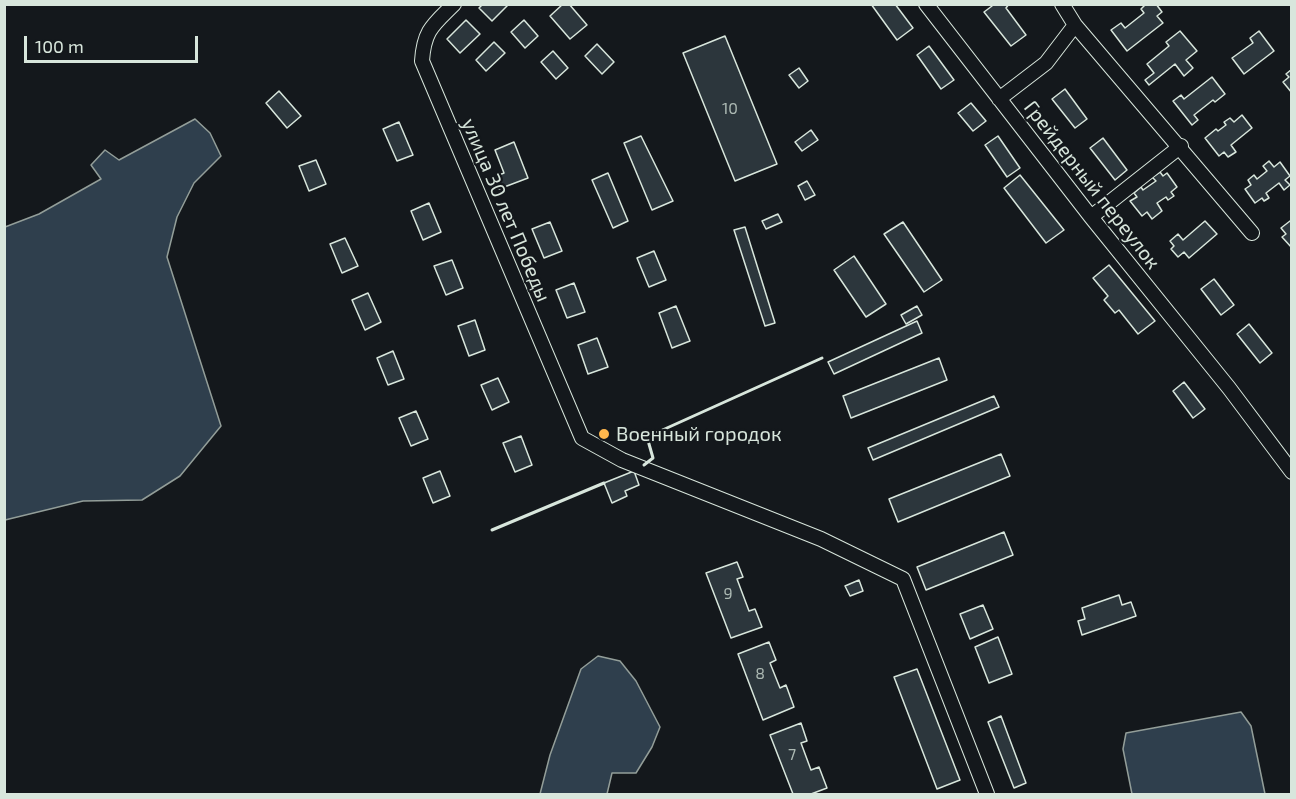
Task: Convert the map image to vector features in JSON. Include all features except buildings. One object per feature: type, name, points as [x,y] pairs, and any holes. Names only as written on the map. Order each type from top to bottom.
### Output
[{"type":"street","name":"улица 30 лет Победы","points":[[454,4],[430,27],[423,45],[422,61],[582,438],[622,460],[821,539],[903,579],[987,795]]},
{"type":"street","name":"Грейдерный переулок","points":[[926,4],[1091,217],[1229,388],[1292,472]]},
{"type":"street","points":[[1062,4],[1075,25],[1252,233]]},
{"type":"street","points":[[999,99],[1046,63],[1075,25]]},
{"type":"street","points":[[1091,217],[1180,147]]},
{"type":"water","points":[[195,119],[210,133],[221,156],[194,183],[177,217],[167,257],[221,426],[180,476],[142,500],[83,501],[5,520],[5,227],[39,214],[101,179],[91,165],[105,150],[119,160]]},
{"type":"water","points":[[598,656],[620,661],[636,681],[660,727],[652,747],[636,773],[612,773],[607,794],[540,794],[550,755],[581,669]]},
{"type":"water","points":[[1241,712],[1251,726],[1265,794],[1132,794],[1123,749],[1126,733]]},
{"type":"wall","points":[[644,465],[653,458],[647,437],[822,358]]},
{"type":"wall","points":[[492,530],[604,483]]},
{"type":"place","name":"Военный городок","points":[[604,434]]}]
